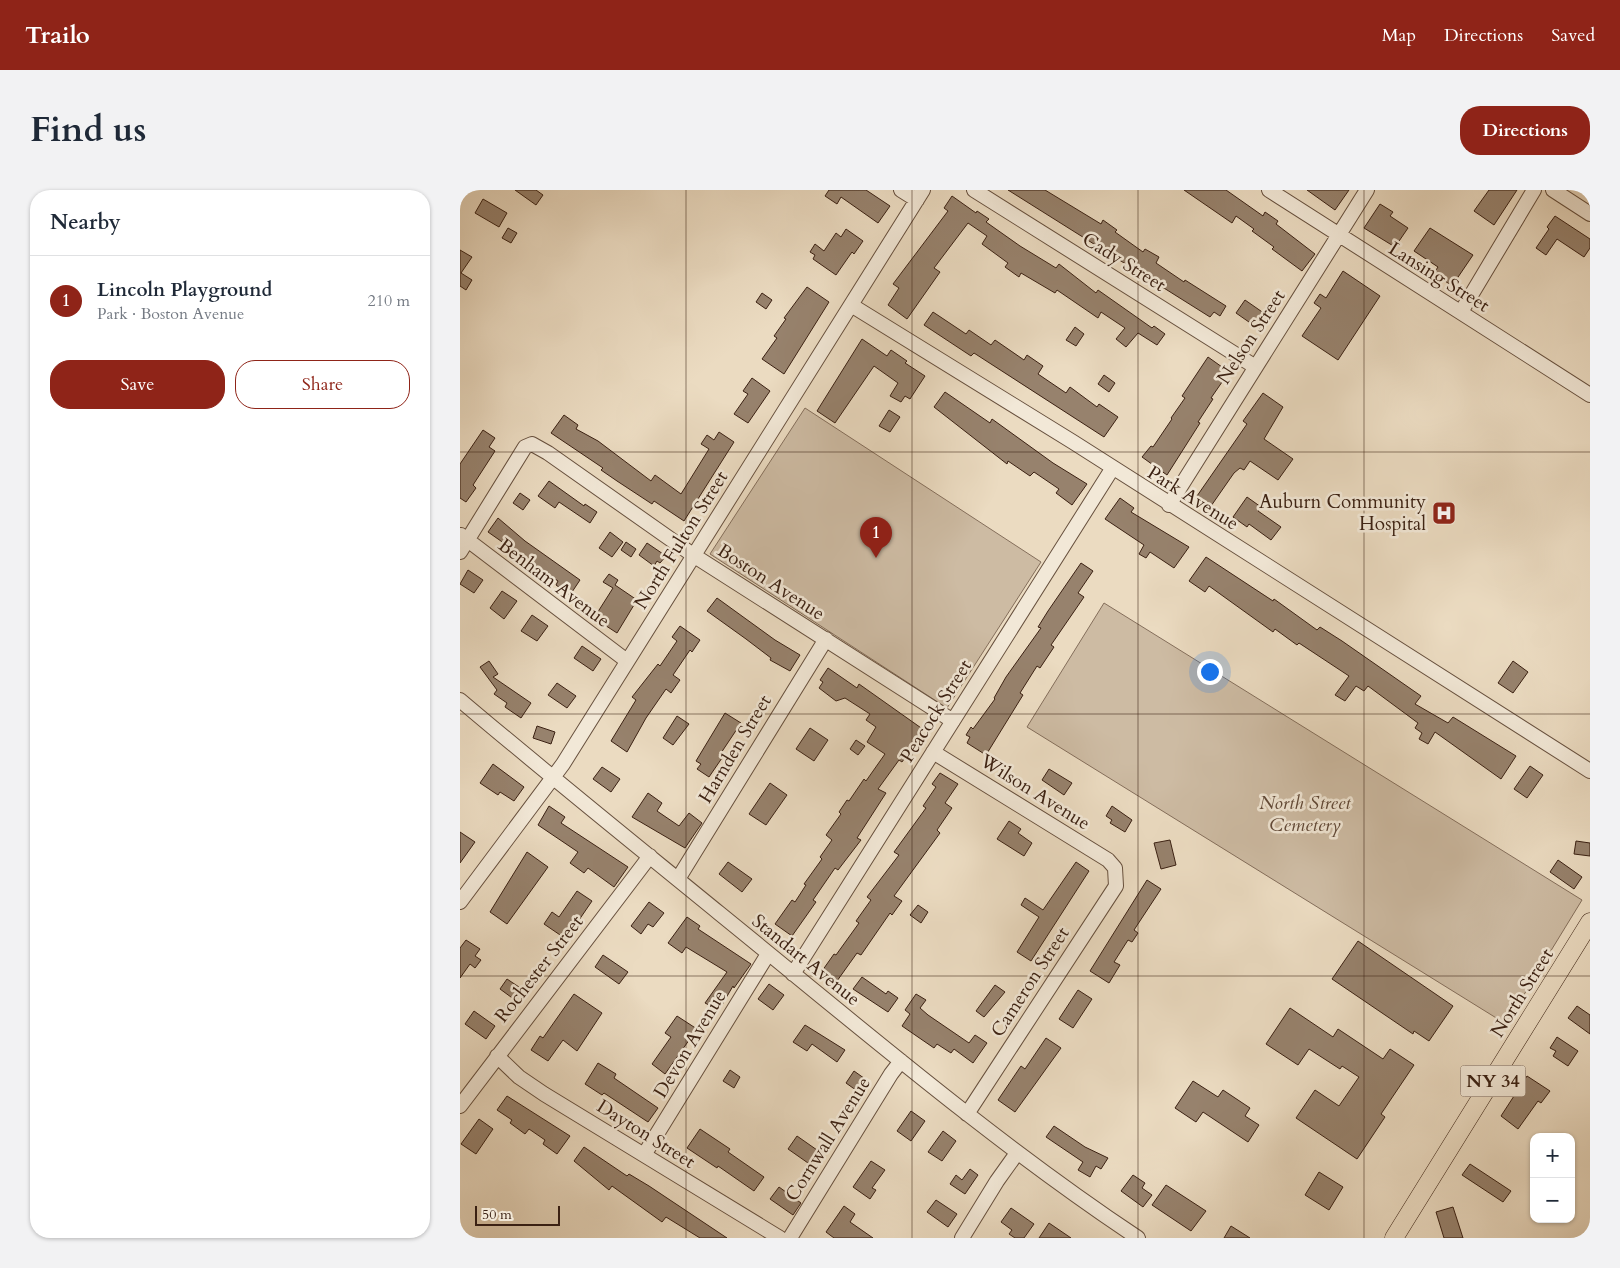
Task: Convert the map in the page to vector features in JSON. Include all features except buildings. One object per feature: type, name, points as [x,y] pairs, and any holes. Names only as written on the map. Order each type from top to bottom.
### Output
[{"type":"main road","name":"North Street","points":[[1394,1238],[1589,926]]},
{"type":"street","points":[[901,190],[920,195]]},
{"type":"street","name":"Cady Street","points":[[974,190],[1254,366]]},
{"type":"street","name":"Lansing Street","points":[[1268,190],[1590,395]]},
{"type":"street","name":"Nelson Street","points":[[1168,505],[1254,366],[1367,190]]},
{"type":"street","points":[[1461,312],[1534,190]]},
{"type":"street","points":[[1553,190],[1590,214]]},
{"type":"street","name":"North Fulton Street","points":[[460,902],[553,777],[920,195]]},
{"type":"street","name":"Park Avenue","points":[[852,305],[1590,771]]},
{"type":"street","name":"Boston Avenue","points":[[462,542],[528,445],[532,444],[548,453],[693,555],[953,721]]},
{"type":"street","name":"Peacock Street","points":[[793,974],[1112,469]]},
{"type":"street","name":"Benham Avenue","points":[[462,542],[627,661]]},
{"type":"street","name":"Harnden Street","points":[[678,879],[826,639]]},
{"type":"street","name":"Standart Avenue","points":[[460,700],[768,954],[967,1114],[1017,1153],[1138,1238]]},
{"type":"street","name":"Wilson Avenue","points":[[933,752],[1108,860],[1115,868]]},
{"type":"street","name":"Rochester Street","points":[[460,1106],[650,856]]},
{"type":"street","name":"Cameron Street","points":[[967,1114],[1116,886],[1115,868]]},
{"type":"street","name":"Devon Avenue","points":[[644,1154],[768,954]]},
{"type":"street","name":"Dayton Street","points":[[497,1056],[519,1077],[544,1094],[780,1238]]},
{"type":"street","name":"Cornwall Avenue","points":[[790,1238],[891,1074],[901,1061]]},
{"type":"street","points":[[962,1238],[997,1181],[1017,1153]]},
{"type":"green space","points":[[805,408],[1041,562],[947,708],[710,554]]},
{"type":"green space","name":"North Street Cemetery","points":[[1104,603],[1582,900],[1506,1024],[1027,727]]},
{"type":"place","name":"Auburn Community Hospital","points":[[1444,513]]},
{"type":"place","name":"Lincoln Playground","points":[[876,558]]}]
